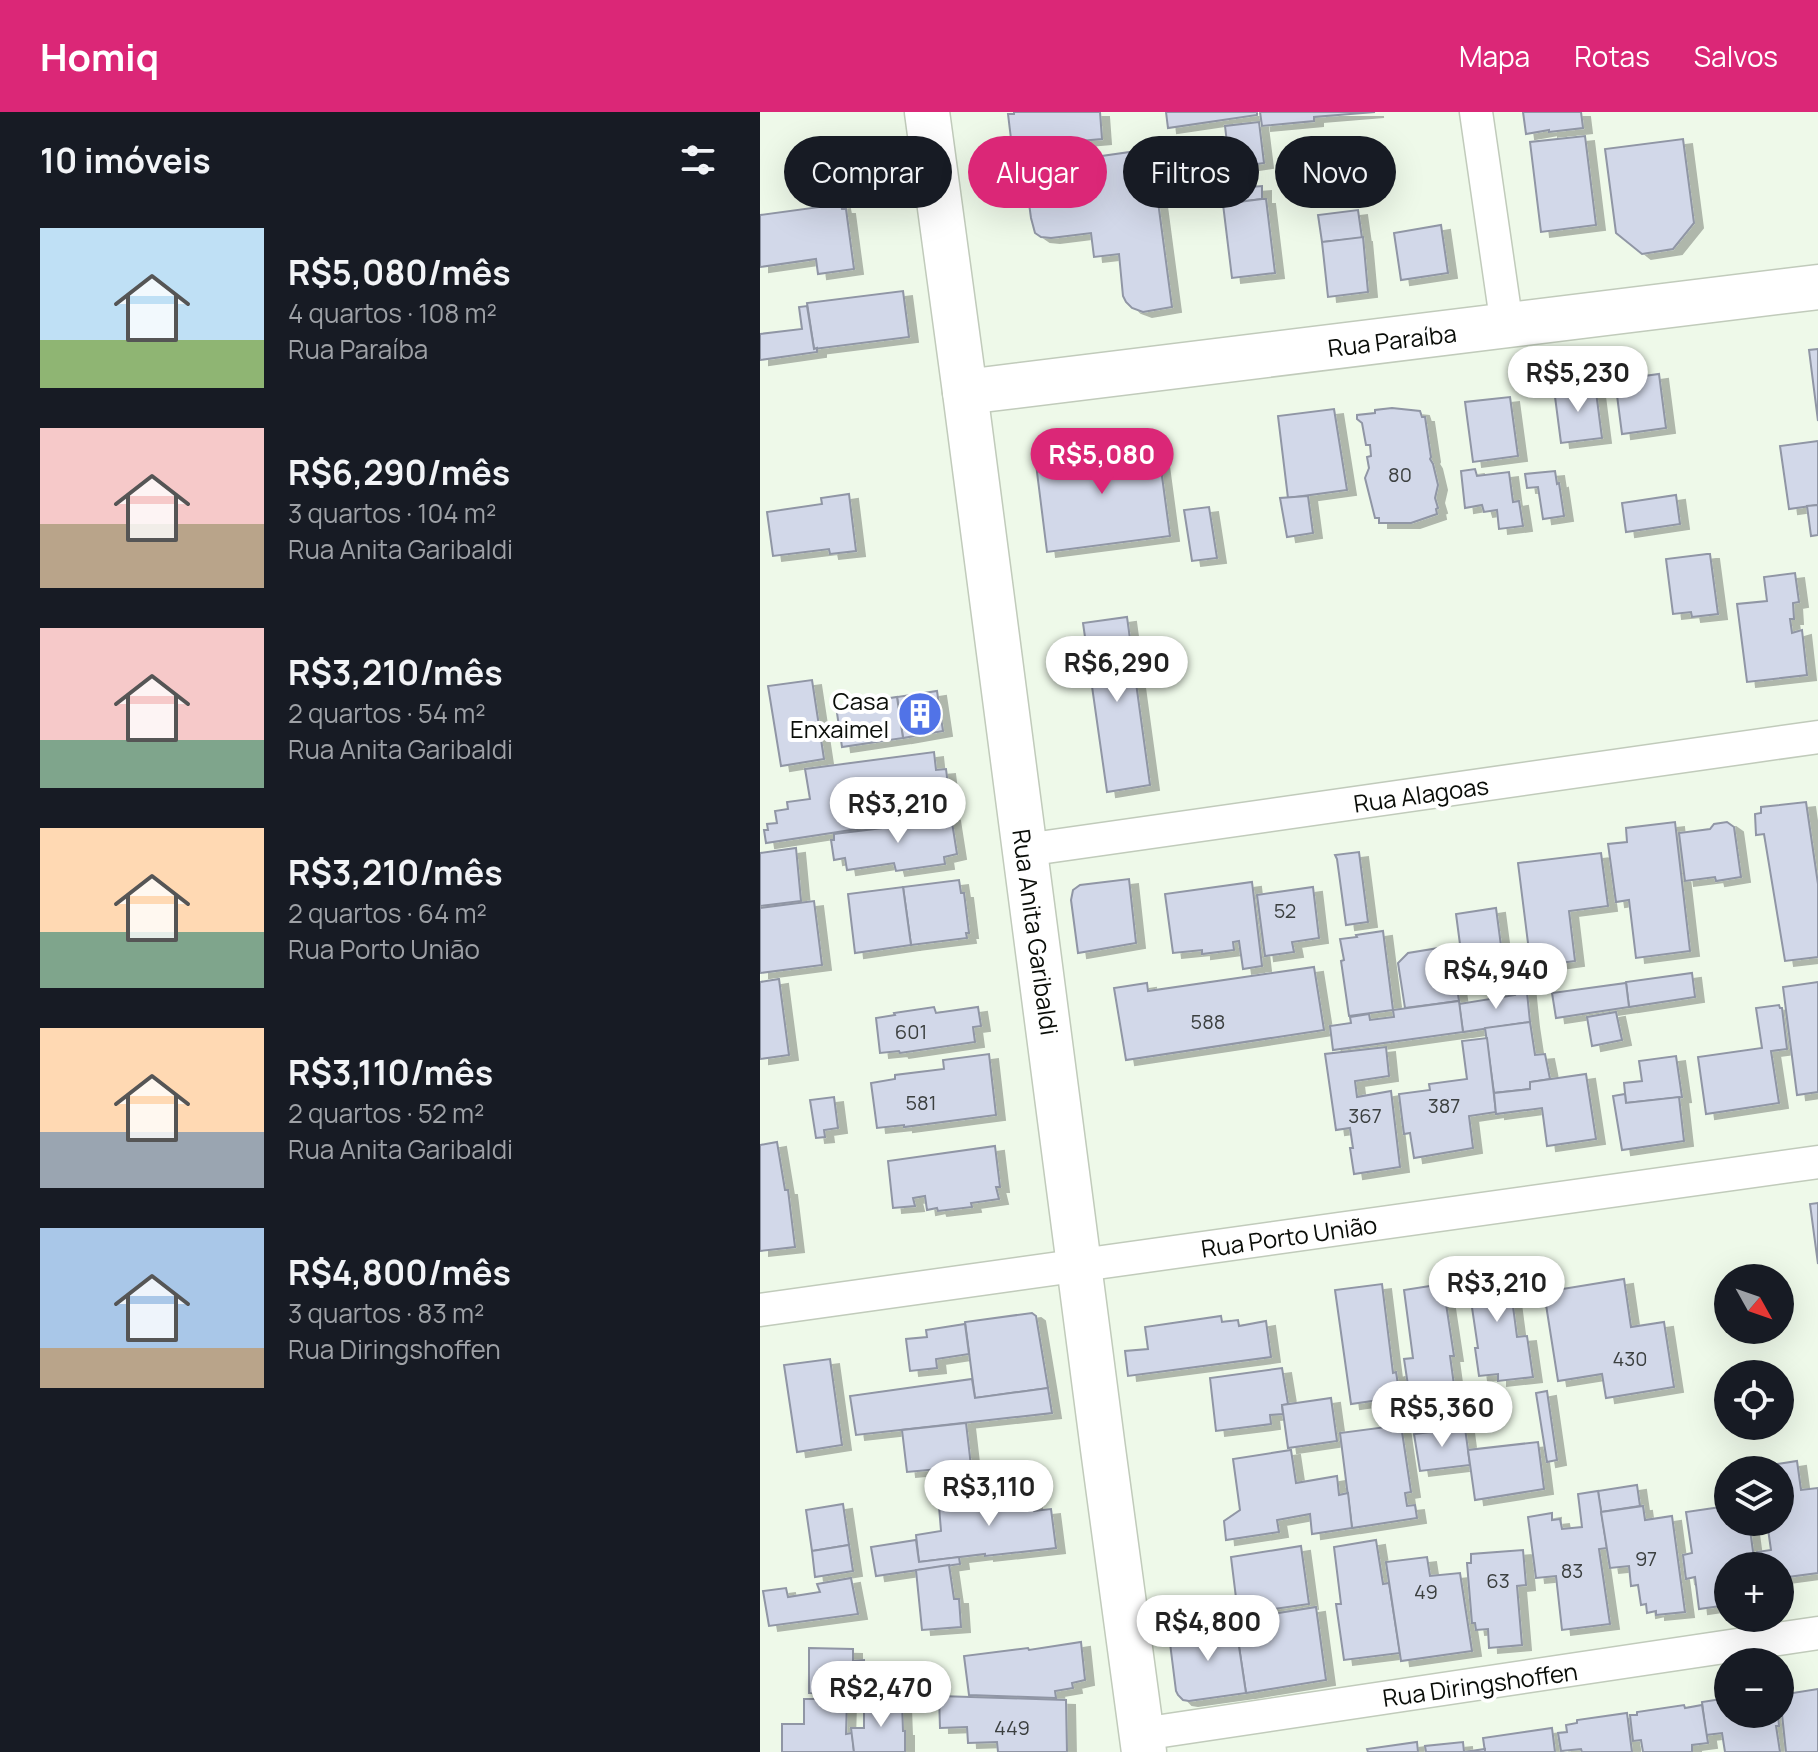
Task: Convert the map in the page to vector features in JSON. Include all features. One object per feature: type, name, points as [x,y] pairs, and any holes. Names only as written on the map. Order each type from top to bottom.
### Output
[{"type":"main road","name":"Rua Anita Garibaldi","points":[[927,112],[1143,1743]]},
{"type":"main road","name":"Rua Paraíba","points":[[965,392],[1818,287]]},
{"type":"street","points":[[1476,112],[1507,326]]},
{"type":"street","name":"Rua Alagoas","points":[[1025,850],[1818,737]]},
{"type":"street","name":"Rua Porto União","points":[[760,1310],[1818,1162]]},
{"type":"street","name":"Rua Diringshoffen","points":[[1143,1743],[1818,1633]]},
{"type":"building","points":[[1100,112],[1102,136],[1011,136],[1008,114]]},
{"type":"building","points":[[1166,112],[1257,112],[1257,115],[1168,128]]},
{"type":"building","points":[[1260,112],[1375,112],[1314,117],[1314,121],[1262,126]]},
{"type":"building","points":[[1523,112],[1581,112],[1583,128],[1526,134]]},
{"type":"building","points":[[1259,122],[1264,163],[1259,164],[1259,136],[1226,136],[1225,126]]},
{"type":"building","points":[[1585,136],[1596,225],[1541,232],[1530,142]]},
{"type":"building","points":[[1683,139],[1694,223],[1673,249],[1642,254],[1616,233],[1605,149]]},
{"type":"building","points":[[1123,153],[1123,208],[1159,208],[1172,307],[1143,312],[1132,308],[1123,296],[1119,254],[1094,257],[1091,233],[1051,238],[1035,233],[1030,208],[1107,208],[1107,155]]},
{"type":"building","points":[[1266,199],[1275,273],[1232,278],[1223,208],[1259,208],[1259,200]]},
{"type":"building","points":[[812,208],[846,209],[854,269],[818,274],[816,259],[760,267],[760,215]]},
{"type":"building","points":[[1358,210],[1362,238],[1322,242],[1318,215]]},
{"type":"building","points":[[1441,225],[1448,273],[1401,280],[1394,233]]},
{"type":"building","points":[[1363,237],[1368,292],[1328,297],[1322,242]]},
{"type":"building","points":[[903,291],[909,337],[814,349],[807,303]]},
{"type":"building","points":[[807,306],[817,352],[760,360],[760,334],[802,329],[799,307]]},
{"type":"building","points":[[1818,349],[1818,421],[1809,350]]},
{"type":"building","points":[[1659,374],[1666,428],[1622,434],[1615,380]]},
{"type":"building","points":[[1595,384],[1602,438],[1561,443],[1554,389]]},
{"type":"building","points":[[1510,397],[1518,456],[1473,462],[1465,402]]},
{"type":"building","points":[[1392,408],[1420,411],[1425,417],[1430,459],[1438,485],[1435,498],[1437,514],[1411,523],[1379,523],[1365,478],[1369,468],[1367,457],[1371,456],[1370,445],[1366,445],[1362,423],[1357,415]]},
{"type":"building","points":[[1334,409],[1347,490],[1288,498],[1278,416]]},
{"type":"building","points":[[1157,439],[1170,536],[1047,552],[1035,456]]},
{"type":"building","points":[[1818,441],[1818,505],[1789,509],[1780,446]]},
{"type":"building","points":[[1475,469],[1477,476],[1509,472],[1513,502],[1519,501],[1523,526],[1499,529],[1497,510],[1484,512],[1482,505],[1465,508],[1461,471]]},
{"type":"building","points":[[1555,471],[1564,516],[1543,519],[1538,487],[1527,488],[1525,474]]},
{"type":"building","points":[[849,494],[856,551],[830,554],[829,549],[773,556],[767,512],[822,504],[821,498]]},
{"type":"building","points":[[1676,495],[1680,524],[1626,532],[1622,503]]},
{"type":"building","points":[[1308,496],[1313,533],[1287,537],[1280,498]]},
{"type":"building","points":[[1818,505],[1818,535],[1811,536],[1807,506]]},
{"type":"building","points":[[1209,507],[1217,558],[1192,561],[1184,510]]},
{"type":"building","points":[[1710,554],[1718,614],[1692,617],[1691,612],[1673,614],[1666,559]]},
{"type":"building","points":[[1795,573],[1799,602],[1793,603],[1794,619],[1790,619],[1792,633],[1802,630],[1807,675],[1747,682],[1737,604],[1767,601],[1764,577]]},
{"type":"building","points":[[1127,617],[1150,785],[1107,792],[1083,623]]},
{"type":"building","points":[[812,680],[824,759],[781,766],[768,686]]},
{"type":"building","name":"Casa Enxaimel","points":[[937,691],[943,731],[903,738],[897,697]]},
{"type":"building","points":[[897,697],[903,738],[842,747],[836,706]]},
{"type":"building","points":[[934,752],[936,770],[946,769],[950,801],[880,811],[878,804],[861,807],[864,828],[766,843],[764,830],[768,830],[767,824],[777,823],[775,811],[788,809],[787,802],[810,799],[805,769]]},
{"type":"building","points":[[1806,802],[1818,884],[1818,957],[1785,961],[1764,834],[1756,835],[1755,814],[1761,813],[1761,807]]},
{"type":"building","points":[[951,816],[957,854],[944,857],[945,864],[896,871],[894,863],[847,870],[845,858],[834,860],[831,840],[834,840],[834,834]]},
{"type":"building","points":[[1675,822],[1690,951],[1636,958],[1629,900],[1616,902],[1608,844],[1627,842],[1626,828]]},
{"type":"building","points":[[1727,822],[1734,827],[1741,877],[1685,881],[1679,833],[1710,829],[1714,824]]},
{"type":"building","points":[[796,848],[801,901],[760,906],[760,853]]},
{"type":"building","points":[[1359,852],[1368,922],[1346,925],[1335,855]]},
{"type":"building","points":[[1601,853],[1608,906],[1569,911],[1575,961],[1531,967],[1518,863]]},
{"type":"building","points":[[1129,879],[1136,943],[1078,953],[1071,900],[1073,890],[1080,885]]},
{"type":"building","points":[[959,880],[961,893],[964,893],[967,938],[911,945],[903,887]]},
{"type":"building","points":[[1252,882],[1262,966],[1243,969],[1239,941],[1233,942],[1234,950],[1202,954],[1202,950],[1173,953],[1165,894]]},
{"type":"building","points":[[903,887],[911,945],[855,953],[848,894]]},
{"type":"building","points":[[1313,887],[1319,938],[1292,942],[1294,952],[1265,956],[1257,895]]},
{"type":"building","points":[[814,901],[822,965],[760,973],[760,908]]},
{"type":"building","points":[[1496,908],[1505,976],[1465,982],[1456,914]]},
{"type":"building","points":[[1383,931],[1393,1010],[1349,1016],[1340,939]]},
{"type":"building","points":[[1451,946],[1459,1001],[1405,1008],[1398,963],[1408,953]]},
{"type":"building","points":[[1314,967],[1324,1030],[1126,1060],[1114,988],[1147,983],[1148,991]]},
{"type":"building","points":[[1692,973],[1695,997],[1629,1007],[1626,982]]},
{"type":"building","points":[[779,979],[789,1055],[760,1059],[760,982]]},
{"type":"building","points":[[1818,982],[1818,1092],[1797,1095],[1783,987]]},
{"type":"building","points":[[1526,983],[1530,1022],[1463,1032],[1459,1004],[1515,995],[1513,985]]},
{"type":"building","points":[[1626,983],[1629,1007],[1556,1018],[1552,993]]},
{"type":"building","points":[[1459,1001],[1463,1032],[1333,1050],[1330,1026],[1351,1023],[1350,1017],[1369,1014],[1370,1020],[1394,1017],[1393,1010]]},
{"type":"building","points":[[1779,1005],[1782,1008],[1787,1049],[1771,1051],[1779,1103],[1706,1114],[1698,1057],[1762,1048],[1756,1008]]},
{"type":"building","points":[[934,1007],[936,1013],[978,1007],[981,1026],[973,1027],[975,1042],[880,1053],[876,1018]]},
{"type":"building","points":[[1616,1012],[1622,1040],[1592,1046],[1587,1017]]},
{"type":"building","points":[[1530,1022],[1535,1055],[1545,1054],[1550,1079],[1530,1082],[1530,1089],[1494,1093],[1485,1028]]},
{"type":"building","points":[[1487,1038],[1496,1112],[1469,1116],[1473,1148],[1414,1158],[1410,1133],[1404,1134],[1399,1094],[1430,1090],[1429,1084],[1467,1079],[1462,1041]]},
{"type":"building","points":[[1386,1047],[1389,1076],[1355,1081],[1357,1097],[1391,1091],[1400,1167],[1354,1174],[1350,1128],[1336,1130],[1325,1054]]},
{"type":"building","points":[[989,1054],[996,1115],[877,1128],[871,1083],[895,1079],[895,1075],[944,1069],[943,1060]]},
{"type":"building","points":[[1676,1056],[1682,1097],[1626,1103],[1624,1083],[1642,1081],[1639,1061]]},
{"type":"building","points":[[1586,1074],[1596,1139],[1547,1146],[1542,1108],[1496,1114],[1494,1093],[1530,1089],[1530,1082]]},
{"type":"building","points":[[1625,1094],[1626,1103],[1679,1097],[1684,1141],[1622,1150],[1613,1096]]},
{"type":"building","points":[[834,1097],[838,1128],[824,1130],[825,1137],[816,1138],[810,1100]]},
{"type":"building","points":[[777,1142],[785,1190],[788,1190],[795,1247],[760,1251],[760,1145]]},
{"type":"building","points":[[995,1146],[999,1199],[971,1203],[972,1207],[938,1211],[937,1208],[927,1210],[925,1196],[913,1198],[915,1206],[893,1208],[888,1161]]},
{"type":"building","points":[[1818,1203],[1818,1264],[1810,1204]]},
{"type":"building","points":[[1507,1261],[1517,1337],[1527,1336],[1533,1377],[1498,1381],[1498,1374],[1479,1376],[1466,1267]]},
{"type":"building","points":[[1624,1279],[1631,1327],[1664,1322],[1674,1387],[1606,1398],[1602,1374],[1558,1381],[1544,1292]]},
{"type":"building","points":[[1382,1284],[1393,1373],[1396,1372],[1400,1397],[1351,1404],[1335,1290]]},
{"type":"building","points":[[1443,1284],[1454,1356],[1450,1356],[1454,1385],[1409,1392],[1404,1359],[1413,1358],[1404,1290]]},
{"type":"building","points":[[1032,1313],[1036,1316],[1048,1388],[975,1398],[965,1322]]},
{"type":"building","points":[[1221,1316],[1222,1322],[1238,1320],[1239,1326],[1266,1321],[1271,1357],[1128,1376],[1125,1351],[1148,1349],[1145,1327]]},
{"type":"building","points":[[965,1324],[969,1354],[936,1359],[937,1368],[910,1371],[906,1339],[927,1337],[926,1330]]},
{"type":"building","points":[[830,1359],[842,1445],[797,1452],[784,1365]]},
{"type":"building","points":[[1282,1368],[1288,1404],[1282,1405],[1283,1414],[1270,1415],[1271,1424],[1216,1431],[1210,1378]]},
{"type":"building","points":[[972,1379],[975,1398],[1048,1388],[1052,1413],[856,1435],[850,1396]]},
{"type":"building","points":[[1547,1391],[1557,1460],[1547,1462],[1536,1393]]},
{"type":"building","points":[[1331,1398],[1337,1441],[1288,1448],[1282,1405]]},
{"type":"building","points":[[966,1423],[971,1466],[907,1472],[902,1430]]},
{"type":"building","points":[[1401,1425],[1411,1492],[1405,1493],[1407,1506],[1415,1505],[1417,1518],[1352,1528],[1340,1433]]},
{"type":"building","points":[[1465,1428],[1470,1465],[1420,1471],[1414,1434]]},
{"type":"building","points":[[1538,1442],[1544,1489],[1475,1500],[1468,1450]]},
{"type":"building","points":[[1291,1450],[1296,1483],[1337,1476],[1339,1495],[1348,1493],[1352,1528],[1312,1534],[1310,1514],[1277,1520],[1279,1532],[1226,1540],[1224,1521],[1240,1510],[1233,1459]]},
{"type":"building","points":[[1794,1461],[1797,1461],[1801,1490],[1818,1488],[1818,1573],[1794,1576],[1794,1552],[1757,1552],[1771,1550],[1769,1536],[1794,1536]]},
{"type":"building","points":[[971,1466],[974,1483],[943,1487],[941,1469]]},
{"type":"building","points":[[1637,1485],[1640,1506],[1601,1512],[1598,1491]]},
{"type":"building","points":[[1031,1490],[1034,1511],[1051,1509],[1056,1548],[919,1562],[916,1535],[941,1531],[939,1506],[977,1501],[976,1497]]},
{"type":"building","points":[[1598,1491],[1607,1548],[1599,1549],[1610,1624],[1562,1630],[1556,1576],[1536,1578],[1528,1517],[1552,1513],[1552,1520],[1560,1519],[1562,1529],[1582,1527],[1578,1494]]},
{"type":"building","points":[[843,1504],[849,1545],[812,1551],[806,1510]]},
{"type":"building","points":[[1643,1506],[1645,1520],[1672,1516],[1685,1612],[1647,1613],[1646,1604],[1641,1605],[1638,1585],[1631,1586],[1629,1566],[1610,1568],[1601,1512]]},
{"type":"building","points":[[1714,1508],[1714,1536],[1751,1536],[1753,1552],[1714,1552],[1714,1607],[1699,1609],[1695,1577],[1686,1579],[1683,1555],[1692,1553],[1686,1512]]},
{"type":"building","points":[[916,1540],[919,1562],[959,1557],[960,1564],[876,1576],[871,1547]]},
{"type":"building","points":[[1376,1540],[1383,1584],[1389,1583],[1400,1653],[1344,1660],[1336,1604],[1341,1604],[1334,1547]]},
{"type":"building","points":[[849,1545],[853,1571],[815,1577],[812,1551]]},
{"type":"building","points":[[1301,1546],[1309,1604],[1238,1614],[1231,1557]]},
{"type":"building","points":[[1523,1550],[1526,1585],[1517,1586],[1522,1645],[1489,1648],[1488,1629],[1476,1630],[1475,1623],[1472,1623],[1467,1563],[1471,1563],[1471,1554]]},
{"type":"building","points":[[1427,1557],[1430,1576],[1460,1573],[1472,1651],[1401,1661],[1386,1562]]},
{"type":"building","points":[[949,1565],[954,1599],[959,1599],[961,1627],[922,1630],[916,1570]]},
{"type":"building","points":[[851,1578],[858,1614],[769,1626],[763,1591],[786,1588],[788,1597],[820,1592],[817,1584]]},
{"type":"building","points":[[1316,1607],[1326,1680],[1246,1693],[1235,1620]]},
{"type":"building","points":[[1235,1620],[1246,1693],[1183,1700],[1176,1691],[1169,1635],[1208,1630],[1207,1624]]},
{"type":"building","points":[[1081,1642],[1085,1680],[1072,1683],[1073,1688],[1055,1691],[1056,1698],[969,1695],[964,1656]]},
{"type":"building","points":[[809,1648],[853,1649],[853,1661],[864,1660],[863,1694],[809,1693]]},
{"type":"building","points":[[1818,1689],[1818,1752],[1786,1752],[1783,1728],[1794,1728],[1794,1693]]},
{"type":"building","points":[[939,1696],[1066,1700],[1067,1752],[998,1752],[997,1742],[968,1743],[967,1727],[940,1728]]},
{"type":"building","points":[[804,1699],[847,1699],[846,1734],[852,1733],[854,1752],[782,1752],[782,1724],[804,1724]]},
{"type":"building","points":[[1714,1700],[1714,1728],[1776,1728],[1780,1752],[1725,1752],[1722,1733],[1706,1735],[1702,1702]]},
{"type":"building","points":[[864,1702],[902,1703],[905,1752],[854,1752],[851,1728],[864,1728]]},
{"type":"building","points":[[1684,1705],[1685,1708],[1702,1705],[1708,1743],[1692,1745],[1692,1752],[1643,1752],[1641,1740],[1633,1741],[1630,1715]]},
{"type":"building","points":[[1627,1713],[1632,1752],[1561,1751],[1558,1733],[1567,1732],[1566,1725],[1577,1723],[1577,1720]]},
{"type":"building","points":[[1552,1728],[1555,1752],[1485,1752],[1483,1738]]},
{"type":"building","points":[[1417,1742],[1418,1752],[1368,1752],[1367,1749]]},
{"type":"building","points":[[1463,1742],[1464,1752],[1426,1752],[1425,1746]]},
{"type":"place","name":"Casa Enxaimel","points":[[920,714]]}]
